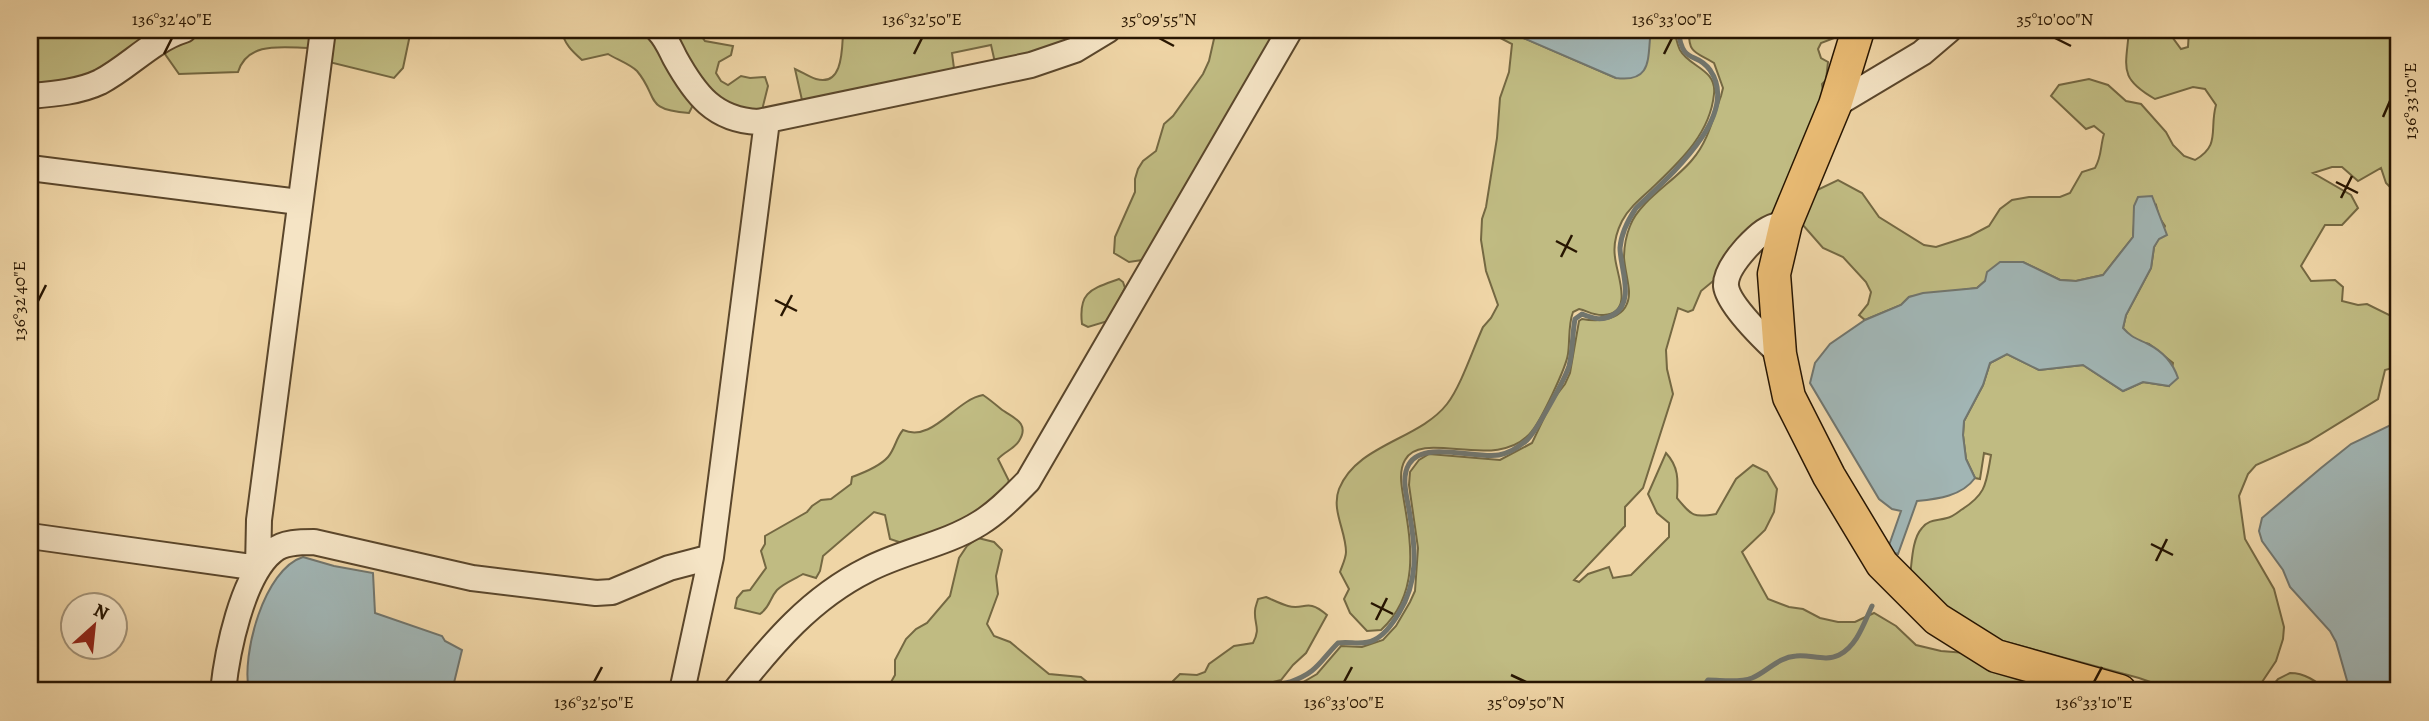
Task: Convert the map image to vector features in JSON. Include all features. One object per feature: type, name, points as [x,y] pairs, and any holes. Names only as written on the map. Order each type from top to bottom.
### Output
[{"type":"main road","points":[[1858,30],[1835,105],[1786,223],[1774,274],[1780,354],[1789,397],[1829,475],[1881,564],[1937,619],[1996,656],[2120,691]]},
{"type":"street","points":[[30,96],[69,91],[99,82],[166,37],[184,30]]},
{"type":"street","points":[[258,568],[258,520],[323,30]]},
{"type":"street","points":[[658,30],[690,85],[710,106],[747,122],[767,121],[1031,65],[1075,50],[1108,30]]},
{"type":"street","points":[[735,691],[780,636],[809,607],[869,569],[947,540],[981,523],[1028,481],[1290,30]]},
{"type":"street","points":[[1835,105],[1922,53],[1949,30]]},
{"type":"street","points":[[682,691],[711,557],[767,121]]},
{"type":"street","points":[[30,168],[299,202]]},
{"type":"street","points":[[1780,354],[1748,322],[1726,287],[1729,275],[1750,244],[1765,229],[1786,223]]},
{"type":"street","points":[[30,536],[258,568]]},
{"type":"street","points":[[223,691],[234,629],[258,568],[274,549],[293,543],[314,542],[472,578],[596,593],[612,592],[669,568],[711,557]]},
{"type":"shaded area","points":[[30,30],[168,30],[99,76],[30,91]]},
{"type":"shaded area","points":[[202,30],[318,30],[311,48],[279,47],[259,50],[243,62],[238,72],[179,74],[165,54],[168,48],[180,38]]},
{"type":"shaded area","points":[[326,30],[411,30],[403,68],[394,78],[329,62]]},
{"type":"shaded area","points":[[562,30],[650,30],[695,101],[689,113],[665,109],[658,105],[637,71],[608,54],[582,60],[566,43]]},
{"type":"shaded area","points":[[663,30],[757,30],[705,31],[702,37],[705,41],[733,46],[731,55],[719,62],[716,73],[721,81],[728,85],[741,76],[765,77],[768,86],[760,118],[713,103]]},
{"type":"shaded area","points":[[840,30],[1102,30],[996,67],[991,45],[952,53],[955,76],[804,109],[795,69],[816,79],[825,80],[831,77],[836,72],[841,57],[843,33]]},
{"type":"shaded area","points":[[1216,30],[1279,30],[1152,249],[1142,260],[1129,262],[1114,253],[1115,237],[1135,192],[1138,169],[1143,161],[1156,151],[1164,124],[1173,116],[1203,74]]},
{"type":"shaded area","points":[[1485,30],[1505,30],[1616,78],[1650,37],[1651,30],[1674,30],[1684,56],[1711,79],[1714,94],[1706,122],[1691,147],[1622,221],[1615,247],[1622,291],[1619,307],[1613,313],[1604,315],[1579,309],[1573,312],[1566,361],[1553,394],[1532,431],[1518,443],[1501,449],[1482,451],[1427,448],[1414,451],[1405,460],[1401,480],[1410,553],[1407,586],[1402,602],[1381,630],[1367,631],[1350,613],[1344,599],[1349,589],[1340,572],[1346,552],[1337,505],[1339,489],[1348,474],[1360,462],[1421,426],[1447,404],[1462,378],[1483,327],[1498,305],[1486,271],[1481,240],[1482,219],[1497,138],[1500,98],[1509,72],[1512,44]]},
{"type":"shaded area","points":[[1505,30],[1651,30],[1648,58],[1643,72],[1628,78],[1616,78]]},
{"type":"shaded area","points":[[1689,30],[1834,30],[1837,37],[1821,43],[1818,49],[1821,58],[1828,62],[1826,80],[1822,84],[1824,100],[1775,215],[1718,277],[1701,291],[1693,310],[1688,312],[1678,308],[1666,350],[1673,394],[1643,488],[1625,507],[1625,526],[1574,580],[1579,582],[1588,574],[1609,567],[1613,578],[1631,575],[1669,537],[1669,523],[1657,513],[1648,494],[1666,453],[1675,469],[1677,498],[1690,512],[1702,516],[1716,514],[1736,479],[1753,465],[1767,472],[1777,489],[1774,512],[1765,530],[1742,552],[1768,599],[1838,622],[1855,622],[1874,613],[1896,626],[1916,645],[1966,653],[2087,691],[1258,691],[1298,685],[1317,674],[1341,646],[1362,647],[1383,640],[1396,626],[1415,591],[1418,548],[1409,485],[1410,472],[1419,460],[1429,454],[1500,460],[1532,443],[1552,401],[1570,373],[1579,321],[1614,317],[1625,307],[1629,291],[1624,254],[1630,226],[1641,208],[1698,153],[1710,130],[1723,88],[1714,63],[1692,49]]},
{"type":"shaded area","points":[[2129,30],[2167,30],[2181,49],[2188,47],[2189,30],[2399,30],[2399,190],[2395,192],[2386,183],[2381,168],[2358,181],[2342,167],[2313,173],[2351,195],[2358,208],[2342,225],[2325,225],[2301,266],[2311,281],[2335,280],[2343,287],[2342,301],[2367,304],[2393,317],[2399,315],[2399,366],[2385,370],[2378,399],[2308,442],[2256,465],[2248,474],[2239,496],[2245,539],[2274,589],[2284,627],[2276,661],[2256,691],[2176,691],[2139,678],[1999,640],[1960,619],[1910,576],[1914,544],[1922,528],[1930,522],[1954,515],[1976,499],[1984,487],[1991,455],[1984,453],[1980,479],[1975,478],[1966,459],[1963,435],[1964,421],[1983,385],[1990,363],[2007,354],[2039,370],[2083,365],[2123,391],[2143,382],[2169,386],[2173,363],[2149,344],[2133,340],[2123,328],[2126,315],[2151,268],[2154,247],[2165,226],[2156,205],[2134,224],[2133,237],[2103,275],[2076,281],[2060,280],[2023,262],[1985,281],[1977,288],[1909,297],[1901,305],[1865,320],[1859,315],[1868,304],[1871,292],[1866,282],[1843,257],[1823,248],[1802,224],[1813,192],[1838,180],[1862,193],[1879,217],[1924,245],[1936,247],[1970,236],[1989,226],[2000,209],[2012,200],[2060,197],[2070,193],[2082,172],[2095,168],[2104,134],[2094,126],[2086,129],[2051,96],[2059,85],[2089,79],[2108,85],[2126,101],[2141,104],[2166,132],[2173,145],[2184,156],[2195,160],[2211,143],[2216,105],[2205,89],[2193,87],[2155,99],[2143,92],[2135,85],[2127,71]]},
{"type":"shaded area","points":[[2152,196],[2167,235],[2159,239],[2154,247],[2151,268],[2126,315],[2123,328],[2162,354],[2170,362],[2178,378],[2169,386],[2143,382],[2123,391],[2083,365],[2039,370],[2007,354],[1990,363],[1983,385],[1964,421],[1966,459],[1975,478],[1956,493],[1917,501],[1898,554],[1887,551],[1901,511],[1892,509],[1879,499],[1810,383],[1815,363],[1830,344],[1865,320],[1901,305],[1909,297],[1923,293],[1977,288],[1985,281],[1987,272],[2000,262],[2023,262],[2060,280],[2076,281],[2103,275],[2133,237],[2134,206],[2138,197]]},
{"type":"shaded area","points":[[1119,279],[1125,288],[1108,321],[1088,327],[1082,324],[1082,304],[1089,293]]},
{"type":"shaded area","points":[[983,395],[1018,421],[1023,429],[1017,444],[998,459],[1009,481],[991,502],[964,519],[908,545],[890,539],[885,515],[874,512],[823,556],[816,578],[803,574],[783,585],[760,614],[735,608],[737,598],[743,591],[750,590],[766,568],[761,551],[765,536],[807,512],[821,500],[831,499],[851,484],[852,477],[885,460],[903,430],[924,431],[963,404]]},
{"type":"shaded area","points":[[2399,421],[2399,691],[2350,691],[2336,642],[2330,631],[2290,587],[2283,570],[2262,541],[2259,531],[2262,518],[2351,444]]},
{"type":"shaded area","points":[[978,538],[994,542],[1002,550],[996,576],[998,594],[987,624],[994,636],[1010,642],[1049,674],[1081,677],[1098,691],[886,691],[895,675],[895,660],[906,639],[927,623],[950,596],[959,558],[967,546]]},
{"type":"shaded area","points":[[303,557],[373,573],[375,613],[442,636],[445,641],[462,650],[452,691],[249,691],[249,657],[258,615],[277,578],[289,565]]},
{"type":"shaded area","points":[[1266,597],[1288,606],[1314,607],[1327,615],[1306,653],[1281,680],[1247,691],[1171,691],[1173,681],[1180,674],[1197,675],[1205,672],[1209,664],[1234,646],[1253,643],[1257,630],[1256,606],[1258,599]]},
{"type":"shaded area","points":[[2290,673],[2310,678],[2327,691],[2268,691],[2278,679]]},
{"type":"waterway","points":[[1252,691],[1290,682],[1307,674],[1338,643],[1370,642],[1385,632],[1394,621],[1410,590],[1414,566],[1405,483],[1409,464],[1426,453],[1450,452],[1489,456],[1511,451],[1521,445],[1537,427],[1566,373],[1575,319],[1582,314],[1602,319],[1620,309],[1625,293],[1620,248],[1628,222],[1636,208],[1665,181],[1696,145],[1709,126],[1716,107],[1717,88],[1710,70],[1687,54],[1680,42],[1678,30]]},
{"type":"waterway","points":[[1700,691],[1708,680],[1747,680],[1790,657],[1828,658],[1839,655],[1851,646],[1872,606]]}]
